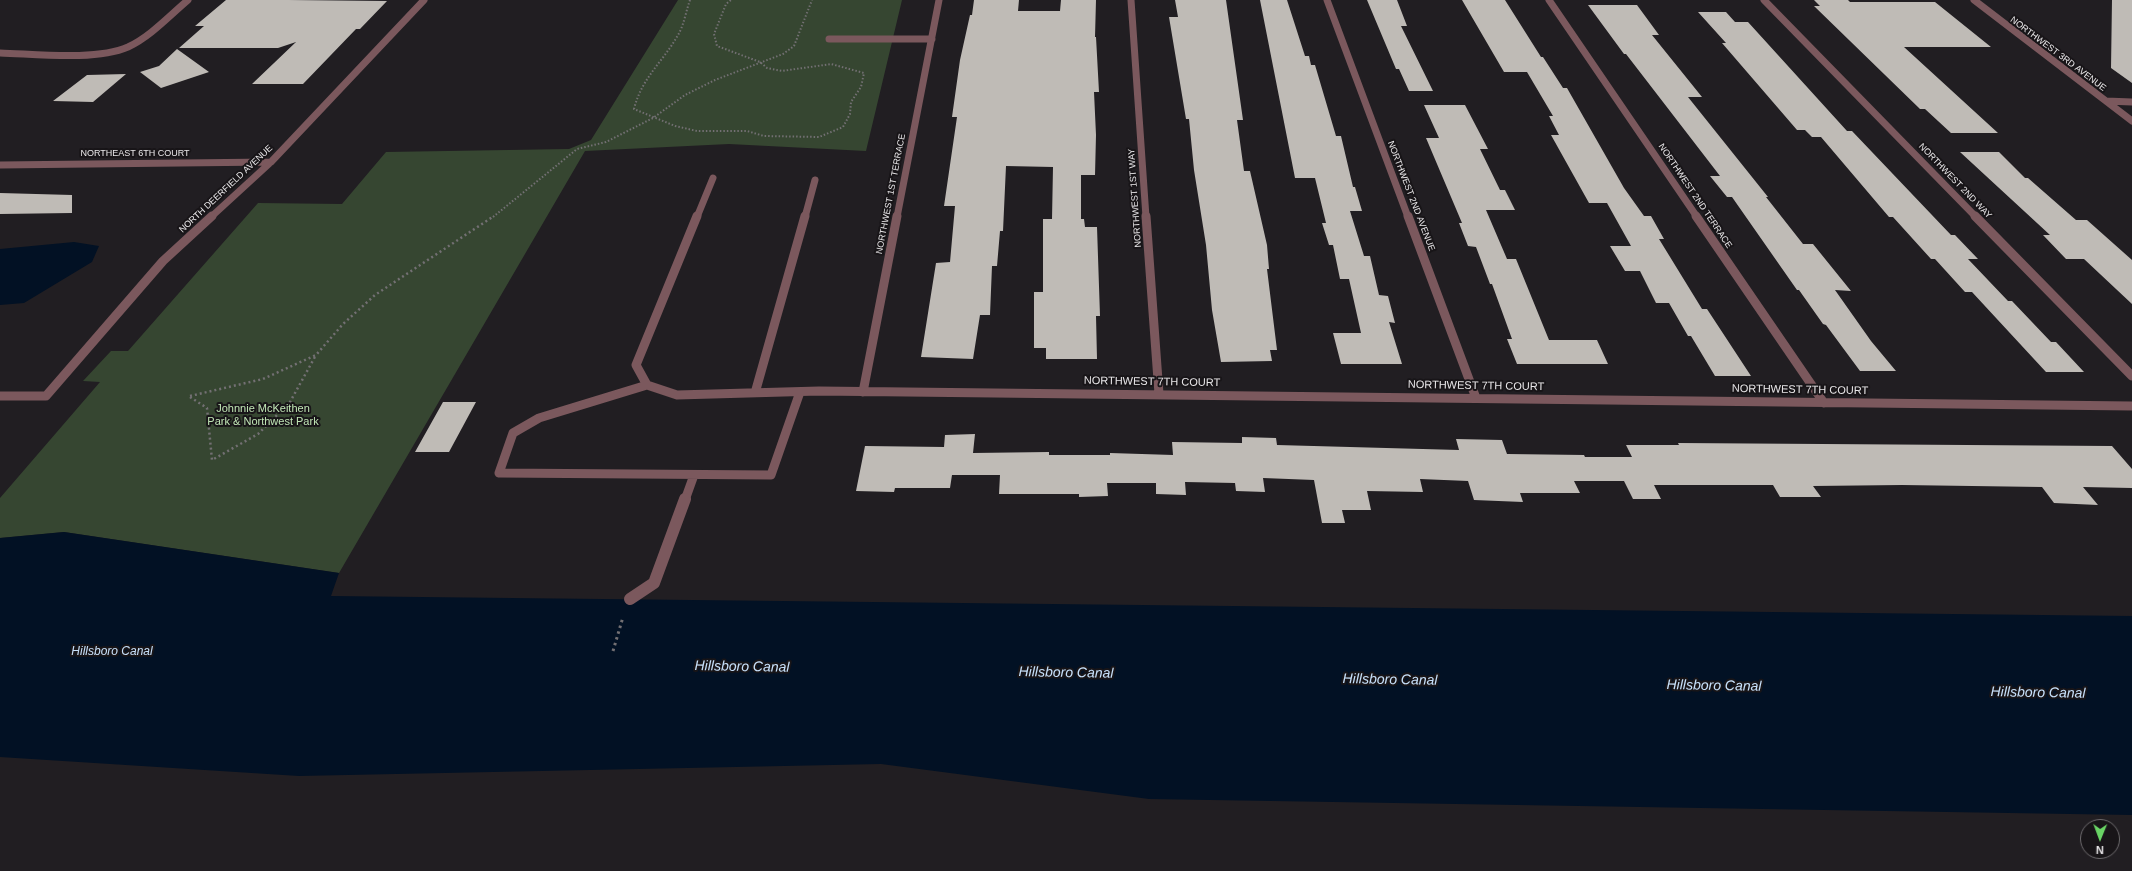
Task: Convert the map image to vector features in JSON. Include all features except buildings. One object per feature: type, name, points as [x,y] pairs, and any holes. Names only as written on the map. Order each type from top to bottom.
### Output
[{"type":"street","points":[[0,53],[94,53],[120,50],[137,42],[188,0]]},
{"type":"street","name":"NORTH DEERFIELD AVENUE","points":[[0,396],[46,396],[163,261],[271,162],[424,0]]},
{"type":"street","name":"NORTHWEST 1ST TERRACE","points":[[863,392],[939,0]]},
{"type":"street","name":"NORTHWEST 1ST WAY","points":[[1131,0],[1159,394]]},
{"type":"street","name":"NORTHWEST 2ND AVENUE","points":[[1327,0],[1476,398]]},
{"type":"street","name":"NORTHWEST 2ND TERRACE","points":[[1550,0],[1824,402]]},
{"type":"street","name":"NORTHWEST 2ND WAY","points":[[1764,0],[2132,376]]},
{"type":"street","name":"NORTHWEST 3RD AVENUE","points":[[1974,0],[2132,121]]},
{"type":"street","points":[[830,39],[932,39]]},
{"type":"street","points":[[2106,101],[2132,102]]},
{"type":"street","name":"NORTHEAST 6TH COURT","points":[[0,165],[271,162]]},
{"type":"street","points":[[713,178],[636,365],[647,385],[539,418],[513,433],[499,473],[771,475],[800,392]]},
{"type":"street","points":[[755,393],[815,180]]},
{"type":"street","name":"NORTHWEST 7TH COURT","points":[[647,385],[677,396],[819,391],[2132,406]]},
{"type":"street","points":[[630,598],[654,583],[694,475]]},
{"type":"path","points":[[690,0],[678,35],[652,70],[638,93],[634,108],[675,126],[697,130],[747,131],[764,136],[795,138],[819,137],[843,128],[850,114],[851,102],[861,86],[864,74],[831,64],[782,71],[768,68],[760,62],[717,46],[714,34],[726,4],[731,0]]},
{"type":"path","points":[[316,355],[263,379],[190,396],[207,408],[212,460],[258,434],[290,402],[316,355],[343,324],[374,295],[494,216],[536,180],[578,149],[606,142],[654,118],[685,95],[715,80],[783,54],[794,46],[812,0]]},
{"type":"path","points":[[613,651],[624,612]]},
{"type":"green space","name":"Johnnie McKeithen Park & Northwest Park","points":[[678,0],[902,0],[866,151],[729,144],[585,151],[339,573],[64,532],[0,538],[0,498],[100,382],[83,381],[111,351],[128,351],[258,203],[342,204],[386,152],[569,149],[591,140]]},
{"type":"water","points":[[74,242],[99,246],[92,262],[24,303],[0,305],[0,249]]},
{"type":"water","name":"Hillsboro Canal","points":[[64,532],[339,573],[331,596],[2132,616],[2132,815],[1149,799],[881,764],[299,776],[0,757],[0,538]]}]
